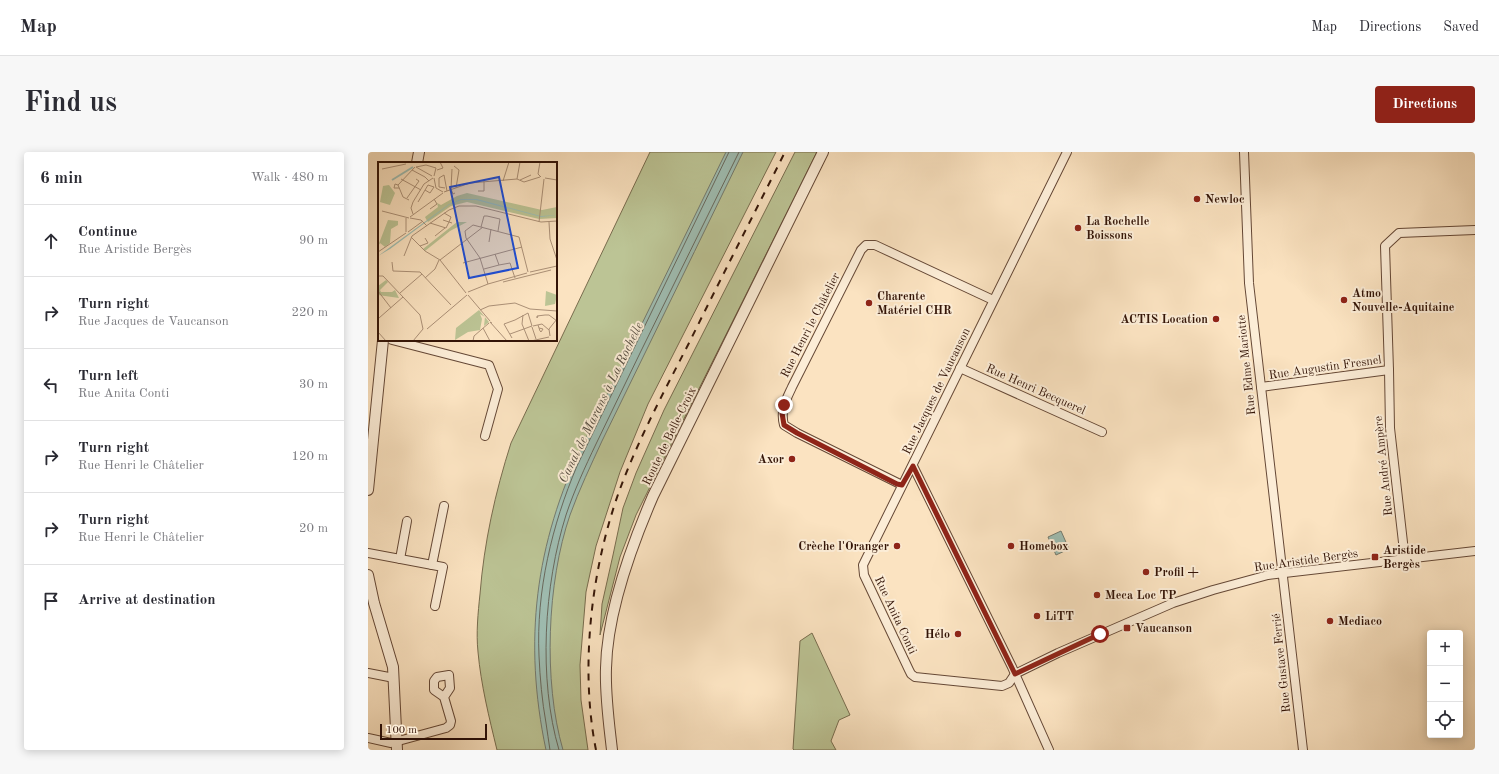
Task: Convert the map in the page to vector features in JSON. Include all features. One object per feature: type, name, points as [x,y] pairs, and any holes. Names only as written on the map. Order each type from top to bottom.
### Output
[{"type":"street","points":[[417,162],[419,152]]},
{"type":"street","name":"Route de Belle-Croix","points":[[612,750],[607,707],[606,667],[613,619],[621,582],[632,549],[653,496],[823,152]]},
{"type":"street","name":"Rue Jacques de Vaucanson","points":[[1048,750],[1015,674],[913,466],[993,300],[1067,152]]},
{"type":"street","name":"Rue Edme Mariotte","points":[[1244,152],[1248,273],[1260,387],[1283,574]]},
{"type":"street","name":"Rue Augustin Fresnel","points":[[1260,387],[1389,370],[1385,246],[1399,233],[1475,230]]},
{"type":"street","name":"Rue Henri le Châtelier","points":[[902,485],[797,433],[784,425],[782,413],[784,405],[861,250],[866,245],[875,245],[993,300]]},
{"type":"street","points":[[368,490],[383,341]]},
{"type":"street","points":[[396,341],[489,364],[498,389],[485,436]]},
{"type":"street","name":"Rue Henri Becquerel","points":[[960,368],[1102,432]]},
{"type":"street","name":"Rue André Ampère","points":[[1389,370],[1390,428],[1405,560]]},
{"type":"street","name":"Rue Anita Conti","points":[[913,466],[902,485],[863,565],[864,575],[911,674],[920,678],[1002,686],[1009,683],[1015,674]]},
{"type":"street","points":[[432,565],[444,506]]},
{"type":"street","points":[[400,559],[406,521]]},
{"type":"street","name":"Rue Aristide Bergès","points":[[1015,674],[1058,653],[1174,603],[1213,590],[1268,575],[1475,551]]},
{"type":"street","points":[[368,553],[443,567],[435,606]]},
{"type":"street","points":[[368,574],[374,603],[393,668],[397,746]]},
{"type":"street","name":"Rue Gustave Ferrié","points":[[1283,574],[1303,750]]},
{"type":"street","points":[[368,673],[394,678]]},
{"type":"street","points":[[368,738],[391,743],[397,746],[446,728],[450,725],[451,721],[444,697]]},
{"type":"green space","points":[[650,152],[776,152],[648,404],[620,472],[596,546],[586,592],[580,665],[581,700],[588,750],[497,750],[481,677],[477,645],[477,630],[484,556],[500,481],[511,443]]},
{"type":"green space","points":[[795,152],[817,152],[636,515],[620,557],[600,635],[602,604],[623,508],[636,473],[664,410]]},
{"type":"green space","points":[[812,633],[850,715],[839,720],[831,741],[836,750],[793,749],[800,641]]},
{"type":"water","points":[[726,152],[743,152],[602,441],[570,515],[556,570],[550,632],[552,694],[563,750],[546,750],[539,710],[535,670],[535,632],[538,594],[544,556],[554,519],[567,481],[583,444]]},
{"type":"water","points":[[1061,531],[1069,549],[1056,555],[1048,537]]},
{"type":"railway","points":[[596,750],[591,717],[589,649],[596,579],[612,512],[630,463],[647,427],[785,152]]},
{"type":"place","name":"Newloc","points":[[1197,199]]},
{"type":"place","name":"La Rochelle Boissons","points":[[1078,228]]},
{"type":"place","name":"Atmo Nouvelle-Aquitaine","points":[[1344,300]]},
{"type":"place","name":"Charente Matériel CHR","points":[[869,303]]},
{"type":"place","name":"ACTIS Location","points":[[1216,319]]},
{"type":"place","name":"Axor","points":[[792,459]]},
{"type":"place","name":"Crèche l'Oranger","points":[[897,546]]},
{"type":"place","name":"Homebox","points":[[1011,546]]},
{"type":"place","name":"Aristide Bergès","points":[[1375,557]]},
{"type":"place","name":"Profil +","points":[[1146,572]]},
{"type":"place","name":"Meca Loc TP","points":[[1097,595]]},
{"type":"place","name":"LiTT","points":[[1037,616]]},
{"type":"place","name":"Mediaco","points":[[1330,621]]},
{"type":"place","name":"Vaucanson","points":[[1127,628]]},
{"type":"place","name":"Hélo","points":[[958,634]]},
{"type":"route","points":[[784,405],[782,413],[784,425],[897,484],[902,485],[913,466],[1015,674],[1100,634]]},
{"type":"water label","name":"Canal de Marans à La Rochelle","points":[[600,402]]}]
